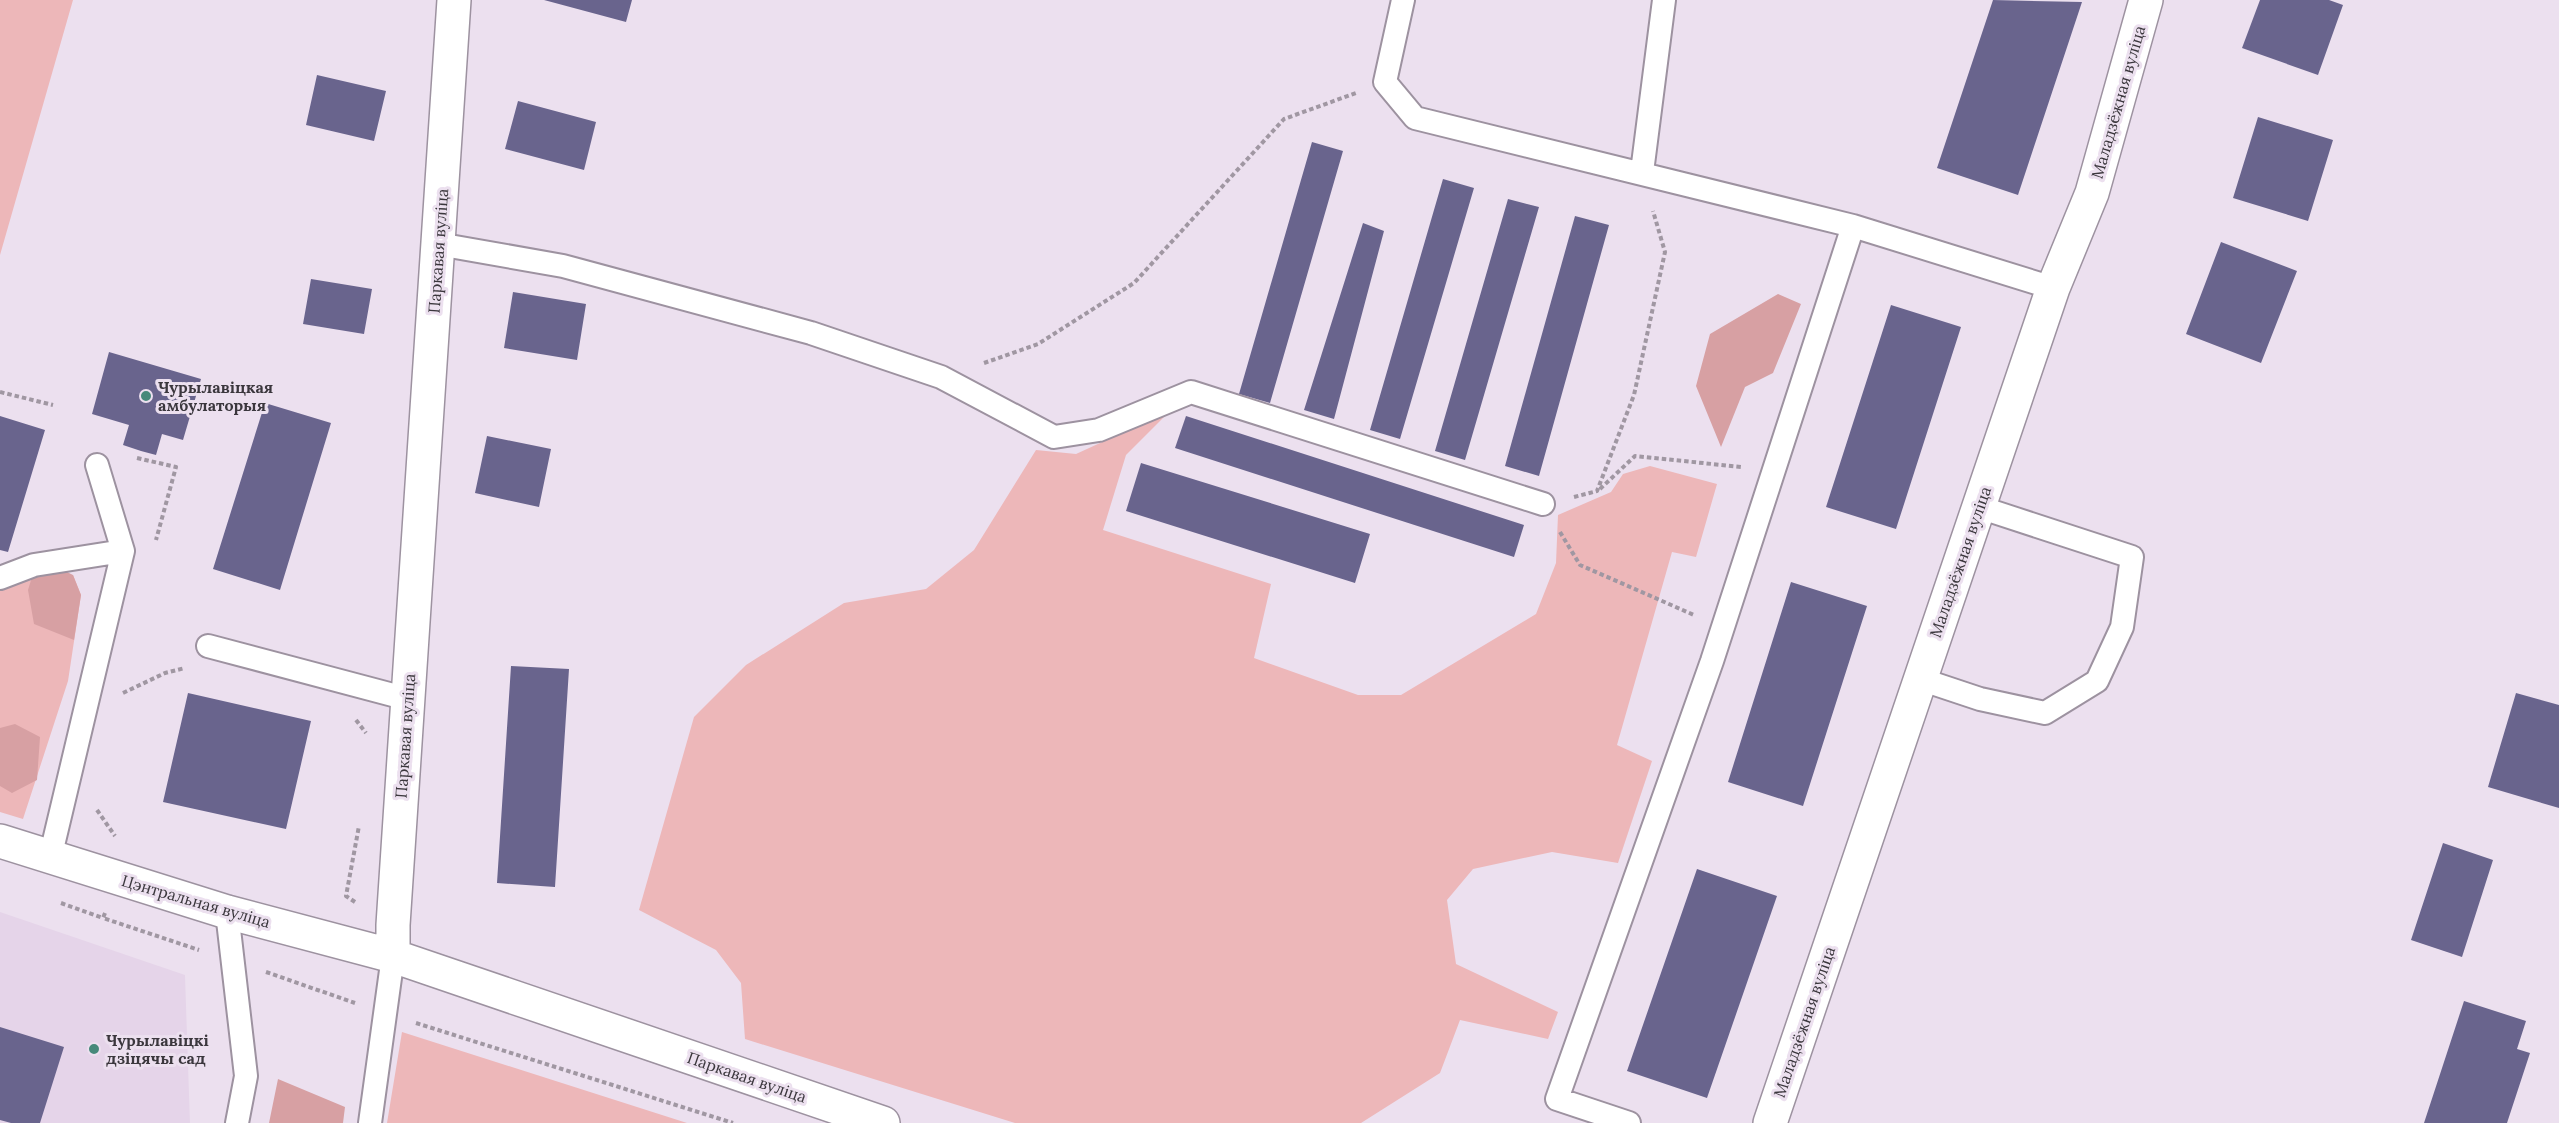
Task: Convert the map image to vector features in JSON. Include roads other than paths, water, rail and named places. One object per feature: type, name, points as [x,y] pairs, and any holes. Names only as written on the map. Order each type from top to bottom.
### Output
[{"type":"street","name":"Паркавая вуліца","points":[[454,0],[393,941],[883,1123]]},
{"type":"street","name":"Маладзёжная вуліца","points":[[1770,1123],[2053,288],[2092,193],[2146,0]]},
{"type":"street","name":"Цэнтральная вуліца","points":[[0,841],[227,912],[393,941]]},
{"type":"lane","points":[[1403,0],[1384,82],[1415,118],[1642,172],[1853,226],[2053,288]]},
{"type":"lane","points":[[1642,172],[1664,0]]},
{"type":"lane","points":[[1629,1123],[1557,1099],[1722,628],[1853,226]]},
{"type":"lane","points":[[438,244],[563,266],[811,333],[941,377],[1054,437],[1099,430],[1191,392],[1543,504]]},
{"type":"lane","points":[[50,858],[123,551],[97,465]]},
{"type":"lane","points":[[1920,679],[1980,699],[2045,713],[2097,681],[2122,627],[2132,557],[1979,507]]},
{"type":"lane","points":[[0,578],[34,565],[123,551]]},
{"type":"lane","points":[[208,646],[408,699]]},
{"type":"lane","points":[[227,912],[246,1076],[237,1123]]},
{"type":"lane","points":[[370,1123],[386,1013],[393,941]]},
{"type":"place","name":"Чурылавіцкая амбулаторыя","points":[[146,396]]},
{"type":"place","name":"Чурылавіцкі дзіцячы сад","points":[[94,1049]]}]
